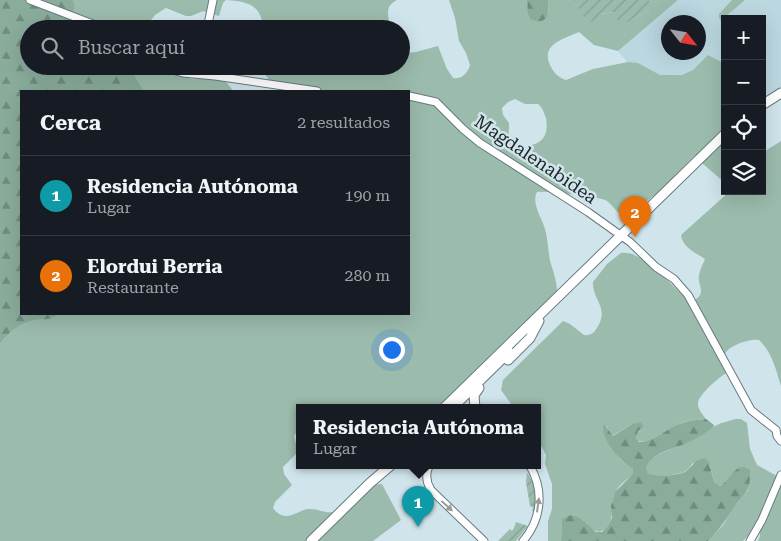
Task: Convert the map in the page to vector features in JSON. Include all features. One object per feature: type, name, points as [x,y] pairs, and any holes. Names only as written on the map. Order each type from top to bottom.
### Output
[{"type":"main road","points":[[766,102],[781,93]]},
{"type":"main road","points":[[448,404],[721,138]]},
{"type":"main road","points":[[461,404],[567,290]]},
{"type":"main road","points":[[474,404],[473,400],[476,392],[530,338],[539,321]]},
{"type":"main road","points":[[461,404],[462,395],[496,361],[507,346]]},
{"type":"main road","points":[[311,541],[385,469]]},
{"type":"street","points":[[30,0],[82,20]]},
{"type":"street","points":[[210,20],[213,0]]},
{"type":"street","points":[[205,75],[310,90]]},
{"type":"street","name":"Magdalenabidea","points":[[410,96],[436,102],[480,143],[588,212],[639,250],[656,267],[683,288],[751,410],[779,429]]},
{"type":"street","points":[[779,429],[777,436],[781,441]]},
{"type":"street","points":[[428,469],[426,475],[427,483],[431,490],[484,541]]},
{"type":"street","points":[[523,541],[535,522],[539,504],[538,486],[531,469]]},
{"type":"street","points":[[750,541],[762,520],[781,475]]},
{"type":"shaded area","points":[[678,0],[781,0],[781,88],[766,97],[766,15],[721,15],[721,91],[680,125],[618,51]]},
{"type":"green space","points":[[0,0],[73,0],[75,5],[73,13],[93,20],[20,20],[20,75],[134,75],[143,90],[20,90],[20,315],[57,315],[51,318],[30,321],[20,326],[11,332],[0,344]]},
{"type":"green space","points":[[73,0],[226,0],[223,3],[219,16],[203,11],[186,16],[166,8],[151,20],[93,20],[73,12],[75,5]]},
{"type":"green space","points":[[226,0],[397,0],[390,5],[389,20],[261,20],[253,6]]},
{"type":"green space","points":[[449,0],[527,0],[529,18],[542,20],[548,14],[548,0],[574,0],[577,4],[600,14],[616,12],[629,22],[640,15],[652,11],[652,2],[648,0],[678,0],[618,51],[594,45],[579,32],[554,44],[548,53],[548,59],[555,73],[566,80],[593,69],[628,62],[638,63],[660,75],[682,75],[693,70],[703,60],[706,60],[708,55],[721,62],[721,180],[694,156],[660,191],[627,216],[620,214],[605,200],[559,193],[537,192],[535,196],[536,206],[546,233],[557,292],[442,404],[296,404],[296,433],[294,436],[296,454],[283,467],[284,474],[292,485],[275,502],[273,508],[278,514],[286,516],[308,509],[335,512],[370,487],[382,484],[401,520],[373,541],[0,541],[0,344],[11,332],[20,326],[30,321],[51,318],[57,315],[410,315],[410,90],[284,90],[272,84],[266,75],[410,75],[410,53],[438,46],[447,69],[453,78],[459,78],[468,71],[470,65],[459,41],[455,18]],"holes":[[[515,99],[525,104],[538,104],[541,107],[547,126],[544,137],[531,145],[517,147],[510,143],[508,137],[509,123],[503,115],[502,108],[508,102]]]},
{"type":"green space","points":[[527,0],[548,0],[548,14],[544,20],[536,21],[530,19]]},
{"type":"green space","points":[[574,0],[648,0],[652,2],[652,11],[640,15],[629,22],[618,21],[615,12],[600,14],[595,22],[586,21]]},
{"type":"green space","points":[[732,0],[745,0],[727,15],[721,15],[721,21],[719,14]]},
{"type":"green space","points":[[134,75],[182,75],[192,79],[214,78],[224,81],[232,90],[143,90]]},
{"type":"green space","points":[[781,141],[781,386],[767,350],[759,340],[750,340],[739,343],[726,352],[725,359],[729,371],[701,396],[698,404],[706,419],[681,423],[647,441],[637,440],[636,435],[644,427],[632,424],[612,436],[606,425],[614,450],[622,461],[633,469],[633,475],[616,491],[609,525],[599,532],[591,529],[580,518],[562,519],[561,541],[548,541],[548,521],[552,509],[552,484],[545,464],[546,455],[541,446],[541,404],[511,404],[501,390],[503,380],[563,321],[584,335],[590,335],[595,331],[601,321],[602,314],[593,288],[593,282],[607,264],[621,253],[639,257],[648,263],[687,299],[693,301],[697,298],[701,292],[699,275],[705,259],[684,243],[681,235],[726,195],[766,195],[766,150]]},
{"type":"green space","points":[[706,419],[714,425],[712,428],[699,437],[657,455],[646,468],[648,473],[651,474],[677,474],[685,472],[696,462],[705,458],[709,462],[714,482],[720,486],[737,469],[745,467],[750,469],[746,492],[708,541],[561,541],[562,519],[571,515],[580,518],[596,532],[602,532],[612,518],[611,506],[615,492],[633,474],[633,469],[618,456],[609,444],[603,426],[605,425],[613,436],[632,424],[641,422],[644,427],[638,431],[636,438],[639,442],[650,440],[682,423]]},
{"type":"green space","points":[[741,419],[747,423],[750,449],[757,465],[777,476],[781,473],[781,541],[758,541],[760,536],[759,524],[743,541],[708,541],[723,525],[734,507],[748,490],[750,469],[746,467],[737,471],[720,486],[714,482],[710,465],[693,463],[683,472],[666,476],[653,475],[646,470],[647,465],[654,457],[691,441],[714,426]]},
{"type":"green space","points":[[527,473],[534,486],[534,511],[532,511],[533,507],[530,506],[526,482]]},
{"type":"green space","points":[[516,522],[528,526],[516,541],[498,541],[510,529],[512,531]]},
{"type":"place","name":"Elordui Berria","points":[[635,237]]},
{"type":"place","name":"Residencia Autónoma","points":[[418,527]]}]
